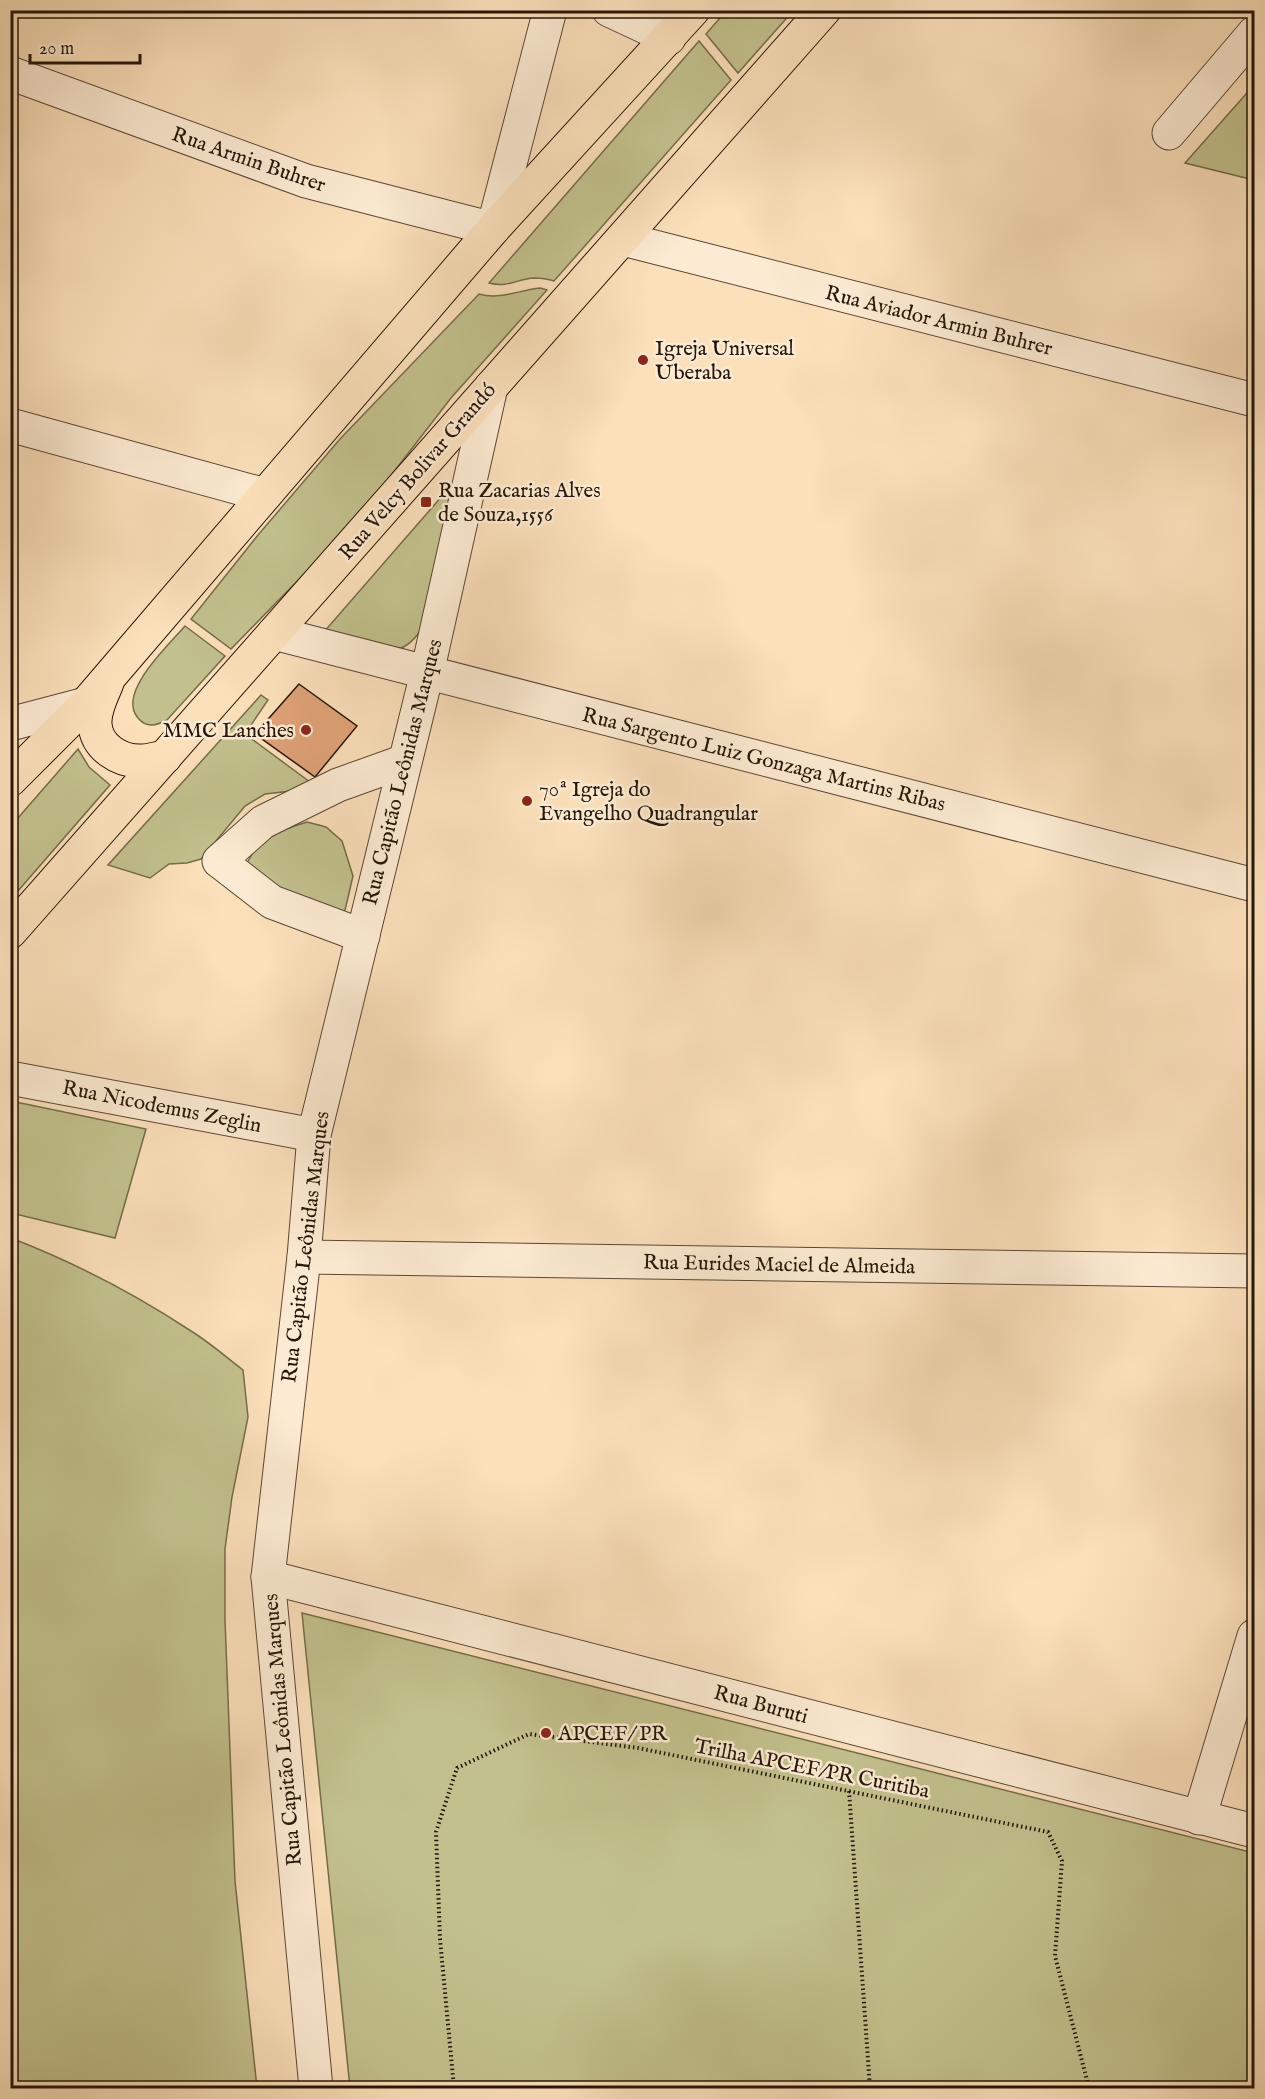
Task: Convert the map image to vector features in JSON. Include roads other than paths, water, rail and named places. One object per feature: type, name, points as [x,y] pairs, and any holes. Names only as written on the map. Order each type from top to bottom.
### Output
[{"type":"main road","points":[[10,780],[86,704],[493,229],[693,10]]},
{"type":"main road","name":"Rua Velcy Bolivar Grandó","points":[[10,932],[825,10]]},
{"type":"main road","points":[[110,676],[98,705],[95,723],[98,738],[108,751],[124,758],[141,761],[165,757]]},
{"type":"street","points":[[493,229],[550,10]]},
{"type":"street","points":[[609,10],[669,38]]},
{"type":"street","points":[[1169,133],[1254,33]]},
{"type":"street","name":"Rua Armin Buhrer","points":[[10,73],[306,181],[493,229]]},
{"type":"street","name":"Rua Aviador Armin Buhrer","points":[[622,239],[1254,400]]},
{"type":"street","name":"Rua Capitão Leônidas Marques","points":[[316,2088],[268,1577],[304,1257],[314,1135],[427,673],[492,387]]},
{"type":"street","points":[[10,425],[265,495]]},
{"type":"street","name":"Rua Sargento Luiz Gonzaga Martins Ribas","points":[[274,633],[1254,885]]},
{"type":"street","points":[[10,724],[86,704]]},
{"type":"street","points":[[363,936],[272,902],[219,861],[263,822],[338,785],[405,761]]},
{"type":"street","name":"Rua Nicodemus Zeglin","points":[[10,1077],[314,1135]]},
{"type":"street","name":"Rua Eurides Maciel de Almeida","points":[[304,1257],[1254,1271]]},
{"type":"street","name":"Rua Buruti","points":[[268,1577],[1254,1831]]},
{"type":"street","points":[[1199,1818],[1254,1636]]},
{"type":"place","name":"Igreja Universal Uberaba","points":[[643,360]]},
{"type":"place","name":"Rua Zacarias Alves de Souza,1556","points":[[426,502]]},
{"type":"place","name":"MMC Lanches","points":[[306,730]]},
{"type":"place","name":"70ª Igreja do Evangelho Quadrangular","points":[[527,801]]},
{"type":"place","name":"APCEF/ PR","points":[[546,1733]]}]
